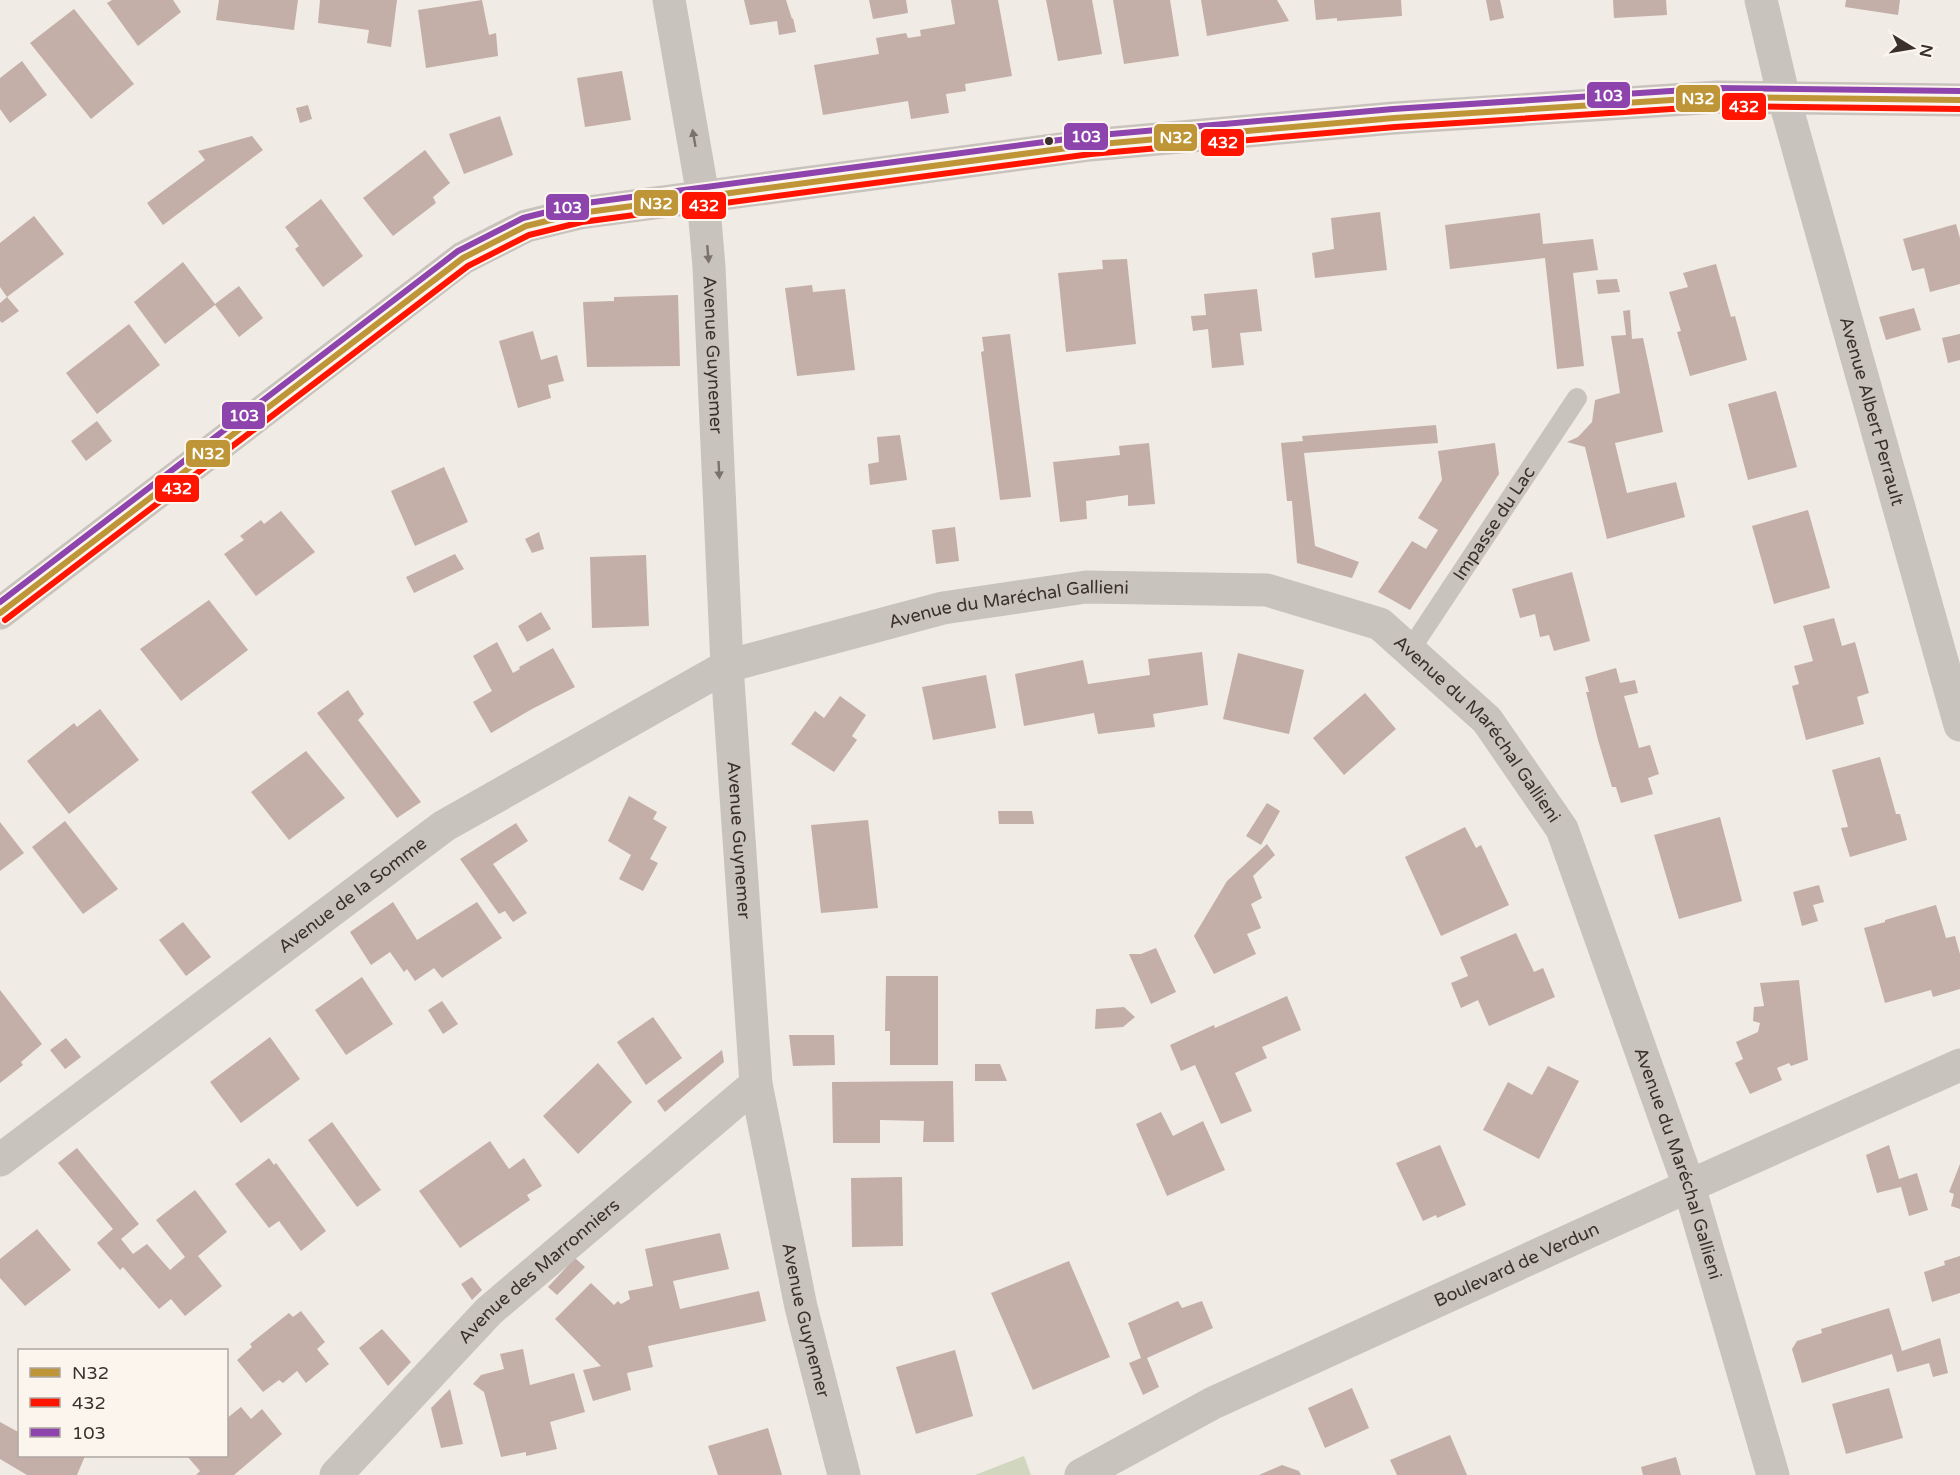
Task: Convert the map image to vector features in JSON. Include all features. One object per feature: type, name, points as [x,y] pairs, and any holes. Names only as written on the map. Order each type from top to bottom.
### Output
[{"type":"street","name":"Avenue Guynemer","points":[[669,0],[703,196],[709,267],[728,666],[756,1084],[801,1307],[844,1475]]},
{"type":"street","name":"Avenue Albert Perrault","points":[[1761,0],[1784,98],[1960,725]]},
{"type":"street","points":[[0,613],[463,258],[526,226],[580,213],[1102,144],[1394,118],[1718,97],[1960,100]]},
{"type":"street","name":"Avenue du Maréchal Gallieni","points":[[728,666],[943,608],[1086,587],[1267,590],[1380,624],[1487,720],[1562,829],[1689,1186],[1773,1475]]},
{"type":"street","name":"Avenue de la Somme","points":[[0,1160],[444,826],[728,666]]},
{"type":"street","name":"Boulevard de Verdun","points":[[1081,1475],[1213,1403],[1960,1065]]},
{"type":"street","name":"Avenue des Marronniers","points":[[336,1475],[489,1311],[756,1084]]},
{"type":"lane","name":"Impasse du Lac","points":[[1410,650],[1576,398]]},
{"type":"green space","points":[[1024,1456],[1031,1475],[975,1475]]},
{"type":"building","points":[[112,0],[173,0],[181,12],[138,46],[107,3]]},
{"type":"building","points":[[219,0],[298,0],[294,30],[216,20]]},
{"type":"building","points":[[320,0],[397,0],[391,47],[367,43],[369,30],[318,23]]},
{"type":"building","points":[[482,0],[489,35],[496,33],[498,56],[426,68],[418,10]]},
{"type":"building","points":[[744,0],[786,0],[796,32],[779,35],[777,21],[750,25]]},
{"type":"building","points":[[869,0],[906,0],[908,13],[873,19]]},
{"type":"building","points":[[951,0],[998,0],[1012,76],[965,84],[966,91],[946,94],[949,113],[911,119],[908,101],[823,115],[814,65],[879,54],[876,38],[906,33],[908,38],[921,36],[920,30],[955,24]]},
{"type":"building","points":[[1046,0],[1092,0],[1102,54],[1058,61]]},
{"type":"building","points":[[1113,0],[1170,0],[1179,56],[1124,64]]},
{"type":"building","points":[[1201,0],[1277,0],[1289,21],[1207,36]]},
{"type":"building","points":[[1314,0],[1401,0],[1402,16],[1337,21],[1337,18],[1316,20]]},
{"type":"building","points":[[1486,0],[1500,0],[1504,18],[1490,21]]},
{"type":"building","points":[[1613,0],[1666,0],[1667,15],[1614,18]]},
{"type":"building","points":[[1846,0],[1900,0],[1898,15],[1845,7]]},
{"type":"building","points":[[74,9],[134,84],[91,119],[30,43]]},
{"type":"building","points":[[22,61],[47,95],[10,123],[0,109],[0,78]]},
{"type":"building","points":[[622,71],[631,120],[585,127],[577,78]]},
{"type":"building","points":[[308,105],[312,119],[300,123],[296,108]]},
{"type":"building","points":[[500,116],[513,155],[464,174],[449,134]]},
{"type":"building","points":[[252,136],[263,150],[163,225],[147,203],[205,160],[198,151]]},
{"type":"building","points":[[425,150],[450,183],[433,197],[436,203],[393,236],[363,198]]},
{"type":"building","points":[[321,199],[363,256],[323,287],[295,249],[299,246],[285,227]]},
{"type":"building","points":[[1380,212],[1387,270],[1315,278],[1312,253],[1334,249],[1331,218]]},
{"type":"building","points":[[1540,213],[1543,244],[1593,239],[1598,270],[1573,273],[1584,366],[1557,369],[1545,258],[1450,269],[1445,225]]},
{"type":"building","points":[[34,216],[64,254],[7,297],[0,287],[0,243]]},
{"type":"building","points":[[1956,224],[1960,238],[1960,284],[1930,292],[1924,268],[1912,271],[1903,239]]},
{"type":"building","points":[[1127,259],[1136,344],[1066,352],[1058,273],[1103,269],[1102,260]]},
{"type":"building","points":[[183,262],[215,304],[239,286],[263,318],[239,337],[215,305],[165,344],[134,302]]},
{"type":"building","points":[[1716,264],[1731,317],[1735,316],[1747,360],[1690,376],[1677,332],[1681,331],[1669,292],[1688,287],[1683,273]]},
{"type":"building","points":[[1617,279],[1620,292],[1598,294],[1596,280]]},
{"type":"building","points":[[812,285],[813,292],[845,289],[855,370],[797,376],[785,288]]},
{"type":"building","points":[[1257,289],[1262,331],[1240,333],[1244,365],[1212,368],[1208,329],[1193,331],[1191,316],[1206,315],[1204,294]]},
{"type":"building","points":[[678,295],[680,366],[587,367],[583,302],[614,301],[614,297]]},
{"type":"building","points":[[7,297],[19,311],[2,323],[0,303]]},
{"type":"building","points":[[1914,308],[1921,330],[1886,340],[1879,317]]},
{"type":"building","points":[[1630,310],[1632,339],[1643,338],[1663,432],[1615,443],[1627,493],[1676,482],[1685,517],[1607,539],[1585,447],[1567,442],[1578,437],[1592,422],[1595,400],[1620,393],[1611,336],[1626,335],[1623,311]]},
{"type":"building","points":[[129,324],[160,365],[97,414],[66,373]]},
{"type":"building","points":[[533,331],[541,360],[557,355],[564,381],[548,385],[551,398],[518,408],[499,341]]},
{"type":"building","points":[[1010,334],[1031,497],[1000,500],[981,352],[984,351],[982,337]]},
{"type":"building","points":[[1960,334],[1960,360],[1948,363],[1942,338]]},
{"type":"building","points":[[1776,391],[1797,467],[1748,480],[1728,404]]},
{"type":"building","points":[[97,421],[112,441],[86,461],[71,441]]},
{"type":"building","points":[[1436,425],[1438,443],[1304,453],[1315,546],[1359,562],[1352,578],[1297,563],[1292,501],[1287,501],[1281,443],[1303,441],[1302,436]]},
{"type":"building","points":[[900,435],[907,480],[870,485],[868,464],[879,462],[877,437]]},
{"type":"building","points":[[1149,443],[1155,504],[1128,506],[1128,495],[1086,501],[1087,519],[1060,522],[1053,462],[1120,455],[1119,446]]},
{"type":"building","points":[[1495,443],[1499,474],[1410,610],[1378,592],[1412,541],[1426,549],[1438,530],[1418,518],[1442,480],[1438,451]]},
{"type":"building","points":[[444,467],[468,522],[415,546],[391,491]]},
{"type":"building","points":[[1808,510],[1830,588],[1774,604],[1752,526]]},
{"type":"building","points":[[281,511],[315,552],[256,596],[224,554],[244,540],[240,536],[261,520],[264,524]]},
{"type":"building","points":[[955,527],[959,561],[936,564],[932,530]]},
{"type":"building","points":[[539,532],[544,549],[532,553],[525,539]]},
{"type":"building","points":[[455,554],[464,569],[414,593],[406,577]]},
{"type":"building","points":[[646,555],[649,626],[592,628],[590,557]]},
{"type":"building","points":[[1572,572],[1590,641],[1554,651],[1549,635],[1540,637],[1535,614],[1520,618],[1512,589]]},
{"type":"building","points":[[209,600],[248,650],[181,701],[140,649]]},
{"type":"building","points":[[541,612],[551,629],[527,642],[518,626]]},
{"type":"building","points":[[1834,618],[1842,646],[1855,642],[1869,693],[1857,697],[1864,724],[1806,740],[1792,686],[1799,684],[1794,666],[1813,661],[1803,626]]},
{"type":"building","points":[[497,642],[513,673],[520,669],[519,667],[553,648],[575,687],[491,733],[473,702],[492,691],[473,656]]},
{"type":"building","points":[[1202,652],[1208,705],[1153,714],[1155,727],[1098,734],[1094,713],[1024,726],[1015,674],[1083,660],[1088,684],[1150,675],[1148,659]]},
{"type":"building","points":[[1238,653],[1304,670],[1289,734],[1223,719]]},
{"type":"building","points":[[1616,668],[1620,683],[1635,680],[1638,693],[1624,696],[1639,748],[1650,745],[1659,774],[1648,778],[1653,794],[1621,803],[1616,787],[1612,787],[1598,740],[1586,692],[1589,692],[1585,677]]},
{"type":"building","points":[[986,675],[996,728],[933,740],[922,687]]},
{"type":"building","points":[[348,690],[364,714],[358,720],[421,802],[397,818],[317,713]]},
{"type":"building","points":[[1365,693],[1396,729],[1344,775],[1313,738]]},
{"type":"building","points":[[840,696],[866,715],[852,736],[857,740],[834,772],[791,744],[815,711],[824,718]]},
{"type":"building","points":[[100,709],[139,760],[69,814],[27,761],[74,723],[77,727]]},
{"type":"building","points":[[306,751],[345,798],[289,840],[251,792]]},
{"type":"building","points":[[1880,757],[1896,814],[1900,814],[1907,840],[1850,857],[1841,828],[1848,827],[1832,770]]},
{"type":"building","points":[[629,796],[657,812],[653,819],[667,827],[650,859],[658,863],[643,891],[619,879],[631,855],[608,841]]},
{"type":"building","points":[[1267,803],[1280,811],[1261,845],[1246,836]]},
{"type":"building","points":[[998,811],[1032,811],[1034,824],[999,824]]},
{"type":"building","points":[[1720,817],[1742,901],[1679,919],[1654,835]]},
{"type":"building","points":[[868,820],[878,908],[821,913],[811,825]]},
{"type":"building","points":[[65,821],[118,889],[83,914],[32,847]]},
{"type":"building","points":[[0,822],[24,853],[0,871]]},
{"type":"building","points":[[516,823],[528,841],[493,864],[527,913],[513,922],[505,911],[499,914],[460,859]]},
{"type":"building","points":[[1465,827],[1476,848],[1481,845],[1509,905],[1441,936],[1405,857]]},
{"type":"building","points":[[1267,844],[1275,855],[1253,876],[1262,898],[1251,904],[1261,928],[1247,934],[1256,954],[1214,974],[1194,936],[1227,881]]},
{"type":"building","points":[[1819,885],[1824,902],[1813,905],[1818,921],[1802,926],[1793,892]]},
{"type":"building","points":[[393,902],[417,940],[477,902],[502,938],[442,978],[434,968],[415,981],[407,969],[404,972],[390,952],[371,965],[350,932]]},
{"type":"building","points":[[1936,905],[1946,938],[1955,936],[1960,954],[1960,989],[1933,997],[1931,990],[1885,1003],[1864,928]]},
{"type":"building","points":[[183,922],[211,957],[186,976],[159,940]]},
{"type":"building","points":[[1516,933],[1534,972],[1543,968],[1555,997],[1489,1026],[1478,1000],[1461,1008],[1451,983],[1468,976],[1460,957]]},
{"type":"building","points":[[1156,948],[1176,992],[1151,1004],[1129,954],[1141,954]]},
{"type":"building","points":[[886,976],[938,976],[938,1065],[890,1065],[890,1031],[885,1031]]},
{"type":"building","points":[[362,977],[393,1024],[346,1055],[315,1010]]},
{"type":"building","points":[[1799,980],[1808,1060],[1791,1066],[1789,1063],[1777,1068],[1782,1080],[1750,1094],[1735,1063],[1743,1059],[1736,1042],[1758,1032],[1760,1023],[1753,1021],[1754,1007],[1764,1006],[1760,983]]},
{"type":"building","points":[[0,990],[42,1044],[21,1062],[23,1065],[0,1083]]},
{"type":"building","points":[[1287,996],[1301,1030],[1262,1047],[1267,1058],[1235,1073],[1252,1111],[1221,1124],[1195,1065],[1181,1071],[1170,1045]]},
{"type":"building","points":[[442,1001],[458,1024],[443,1034],[428,1010]]},
{"type":"building","points":[[1124,1007],[1135,1017],[1123,1027],[1095,1029],[1096,1009]]},
{"type":"building","points":[[653,1017],[682,1058],[646,1085],[617,1042]]},
{"type":"building","points":[[789,1035],[834,1035],[835,1065],[793,1066]]},
{"type":"building","points":[[270,1037],[300,1079],[241,1123],[210,1082]]},
{"type":"building","points":[[66,1038],[81,1057],[65,1069],[50,1050]]},
{"type":"building","points":[[722,1050],[724,1062],[665,1112],[657,1101]]},
{"type":"building","points":[[598,1063],[632,1102],[578,1154],[543,1116]]},
{"type":"building","points":[[975,1064],[1000,1064],[1007,1081],[975,1081]]},
{"type":"building","points":[[1548,1066],[1579,1081],[1539,1159],[1483,1130],[1508,1082],[1532,1095]]},
{"type":"building","points":[[953,1081],[954,1142],[923,1142],[924,1121],[880,1120],[880,1143],[833,1143],[832,1082]]},
{"type":"building","points":[[1161,1112],[1173,1136],[1203,1121],[1225,1170],[1167,1196],[1136,1124]]},
{"type":"building","points":[[332,1122],[381,1190],[357,1207],[308,1140]]},
{"type":"building","points":[[490,1141],[509,1169],[524,1158],[542,1186],[527,1195],[530,1200],[460,1248],[419,1191]]},
{"type":"building","points":[[1440,1145],[1466,1205],[1437,1218],[1436,1215],[1423,1221],[1396,1163]]},
{"type":"building","points":[[1889,1145],[1899,1179],[1917,1173],[1928,1210],[1909,1216],[1901,1187],[1877,1193],[1866,1155]]},
{"type":"building","points":[[77,1148],[139,1224],[121,1239],[133,1254],[147,1244],[170,1270],[185,1257],[156,1220],[195,1190],[227,1232],[198,1256],[222,1286],[185,1316],[171,1299],[159,1309],[123,1267],[120,1270],[97,1243],[113,1229],[58,1163]]},
{"type":"building","points":[[269,1158],[274,1165],[276,1163],[326,1231],[301,1251],[279,1221],[269,1228],[235,1184]]},
{"type":"building","points":[[1960,1164],[1960,1209],[1951,1206],[1954,1194],[1949,1192]]},
{"type":"building","points":[[902,1177],[903,1246],[852,1247],[851,1178]]},
{"type":"building","points":[[37,1229],[71,1270],[25,1306],[0,1278],[0,1259]]},
{"type":"building","points":[[720,1233],[729,1269],[673,1281],[680,1309],[759,1291],[766,1321],[648,1346],[653,1367],[627,1373],[631,1390],[593,1401],[583,1370],[601,1366],[555,1319],[591,1283],[614,1305],[618,1301],[621,1304],[630,1299],[628,1291],[653,1286],[645,1249]]},
{"type":"building","points":[[1960,1256],[1960,1293],[1932,1302],[1924,1272],[1945,1265],[1944,1261]]},
{"type":"building","points":[[575,1258],[585,1267],[557,1295],[548,1287]]},
{"type":"building","points":[[1069,1261],[1110,1357],[1033,1390],[991,1293]]},
{"type":"building","points":[[472,1277],[482,1290],[472,1300],[461,1284]]},
{"type":"building","points":[[1178,1301],[1182,1308],[1202,1301],[1213,1328],[1147,1358],[1159,1387],[1143,1395],[1129,1363],[1141,1358],[1128,1323]]},
{"type":"building","points":[[1889,1308],[1902,1351],[1940,1338],[1948,1373],[1933,1377],[1929,1363],[1897,1372],[1892,1354],[1802,1383],[1792,1349],[1797,1341],[1822,1333],[1821,1329]]},
{"type":"building","points":[[301,1311],[325,1342],[317,1349],[329,1364],[306,1383],[297,1371],[283,1383],[279,1380],[263,1392],[237,1360],[252,1347],[250,1344],[289,1313],[293,1317]]},
{"type":"building","points":[[382,1329],[411,1362],[388,1386],[359,1348]]},
{"type":"building","points":[[523,1349],[530,1385],[574,1373],[585,1412],[550,1422],[557,1449],[526,1456],[526,1452],[501,1457],[484,1392],[473,1384],[481,1375],[504,1369],[500,1354]]},
{"type":"building","points":[[955,1350],[973,1416],[916,1434],[896,1367]]},
{"type":"building","points":[[1352,1388],[1369,1428],[1325,1448],[1308,1408]]},
{"type":"building","points":[[1889,1388],[1903,1438],[1846,1454],[1832,1404]]},
{"type":"building","points":[[450,1389],[463,1444],[441,1448],[431,1408]]},
{"type":"building","points":[[241,1407],[251,1419],[262,1409],[282,1434],[234,1475],[196,1475],[200,1471],[188,1457],[228,1457],[228,1417]]},
{"type":"building","points":[[0,1422],[18,1432],[18,1457],[85,1457],[77,1475],[27,1475],[0,1459]]},
{"type":"building","points":[[768,1428],[782,1475],[718,1475],[708,1446]]},
{"type":"building","points":[[1450,1435],[1467,1475],[1397,1475],[1390,1460]]},
{"type":"building","points":[[1676,1457],[1681,1475],[1643,1475],[1641,1467]]},
{"type":"building","points":[[1282,1465],[1299,1471],[1301,1475],[1259,1475]]},
{"type":"transit line","name":"103","points":[[0,602],[458,251],[523,218],[579,204],[1089,136],[1393,109],[1717,88],[1960,91]]},
{"type":"transit line","name":"N32","points":[[0,613],[463,258],[526,226],[580,213],[1090,145],[1394,118],[1718,97],[1960,100]]},
{"type":"transit line","name":"432","points":[[5,620],[468,266],[529,235],[582,222],[1091,154],[1395,127],[1718,106],[1960,109]]}]
